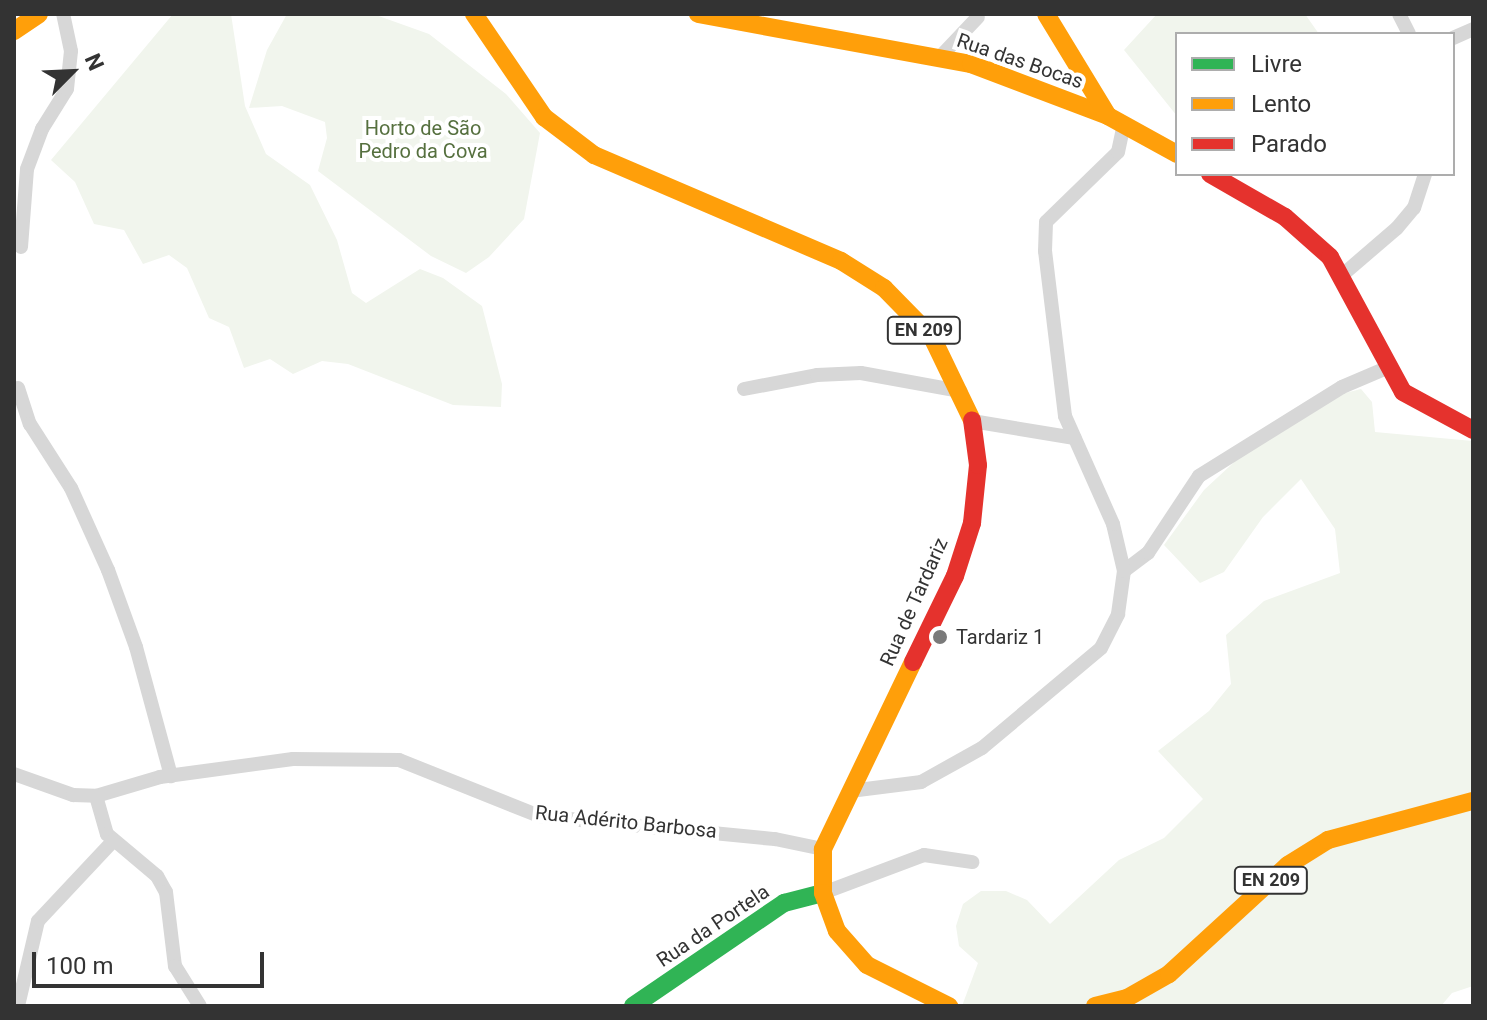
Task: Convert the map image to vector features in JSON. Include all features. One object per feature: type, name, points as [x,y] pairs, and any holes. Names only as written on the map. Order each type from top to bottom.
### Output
[{"type":"main road","name":"Rua de Tardariz","points":[[474,14],[544,117],[594,155],[841,261],[884,288],[932,337],[960,391],[972,421],[978,465],[972,523],[959,563],[823,849],[823,893],[837,931],[867,965],[949,1006]]},
{"type":"main road","name":"Rua das Bocas","points":[[698,14],[940,57],[1044,88],[1116,120],[1175,153]]},
{"type":"main road","points":[[1046,14],[1116,120]]},
{"type":"main road","points":[[1213,176],[1285,217],[1330,257],[1403,392],[1473,430]]},
{"type":"main road","name":"EN 209","points":[[1095,1006],[1127,998],[1169,974],[1288,865],[1328,840],[1473,801]]},
{"type":"main road","name":"Rua da Portela","points":[[633,1006],[784,903],[823,893]]},
{"type":"street","points":[[21,247],[27,169],[67,89],[71,51],[63,14]]},
{"type":"street","points":[[1399,14],[1408,32]]},
{"type":"street","points":[[940,57],[978,17]]},
{"type":"street","points":[[850,791],[921,782],[982,748],[1101,648],[1118,614],[1124,571],[1113,524],[1065,416],[1054,342],[1046,222],[1118,152],[1116,120]]},
{"type":"street","points":[[1340,277],[1397,228],[1414,208],[1424,176]]},
{"type":"street","points":[[1124,571],[1148,553],[1199,476],[1342,387],[1389,367]]},
{"type":"street","points":[[744,389],[817,375],[861,373],[960,391]]},
{"type":"street","points":[[18,388],[30,424],[71,488],[108,570],[136,647],[171,776]]},
{"type":"street","points":[[972,421],[1075,438]]},
{"type":"street","name":"Rua Adérito Barbosa","points":[[14,774],[73,795],[96,796],[171,776],[293,759],[399,760],[539,816],[775,839],[823,849]]},
{"type":"street","points":[[96,796],[113,841],[157,876],[166,892],[175,966],[200,1006]]},
{"type":"street","points":[[18,1006],[38,921],[113,841]]},
{"type":"street","points":[[823,893],[924,855],[972,862]]},
{"type":"green space","points":[[173,14],[231,14],[245,106],[266,154],[310,185],[337,240],[352,293],[366,303],[420,269],[443,278],[482,306],[502,384],[501,407],[453,405],[348,364],[322,361],[293,374],[270,359],[244,368],[229,327],[209,318],[187,268],[169,255],[143,264],[124,230],[94,224],[75,182],[51,160]]},
{"type":"green space","name":"Horto de São Pedro da Cova","points":[[287,14],[373,14],[429,34],[506,94],[540,133],[524,219],[489,257],[466,273],[431,256],[318,171],[327,138],[325,122],[282,106],[249,108],[267,50]]},
{"type":"green space","points":[[1157,14],[1305,14],[1318,32],[1175,32],[1175,114],[1124,50]]},
{"type":"green space","points":[[1361,389],[1372,402],[1375,432],[1473,441],[1473,986],[1452,993],[1441,1006],[962,1006],[978,963],[959,946],[956,926],[963,904],[981,891],[1006,891],[1027,900],[1050,924],[1119,860],[1164,838],[1203,799],[1158,751],[1209,711],[1231,684],[1226,635],[1264,601],[1340,573],[1335,529],[1301,479],[1263,517],[1224,572],[1200,583],[1164,545],[1204,490],[1245,452],[1337,395]]},
{"type":"traffic: fast","points":[[633,1006],[784,903],[823,893]]},
{"type":"traffic: slow","points":[[14,31],[39,14]]},
{"type":"traffic: slow","points":[[474,14],[544,117],[594,155],[841,261],[884,288],[932,337],[972,420]]},
{"type":"traffic: slow","points":[[698,14],[971,64],[1108,116],[1175,153]]},
{"type":"traffic: slow","points":[[1046,14],[1108,116]]},
{"type":"traffic: slow","points":[[913,662],[823,849],[823,893],[837,931],[867,965],[949,1006]]},
{"type":"traffic: slow","points":[[1095,1006],[1127,998],[1169,974],[1288,865],[1328,840],[1473,801]]},
{"type":"traffic: jam","points":[[1213,176],[1285,217],[1330,257],[1403,392],[1473,430]]},
{"type":"traffic: jam","points":[[913,662],[955,576],[972,523],[978,465],[972,420]]},
{"type":"place","name":"Tardariz 1","points":[[940,637]]}]
